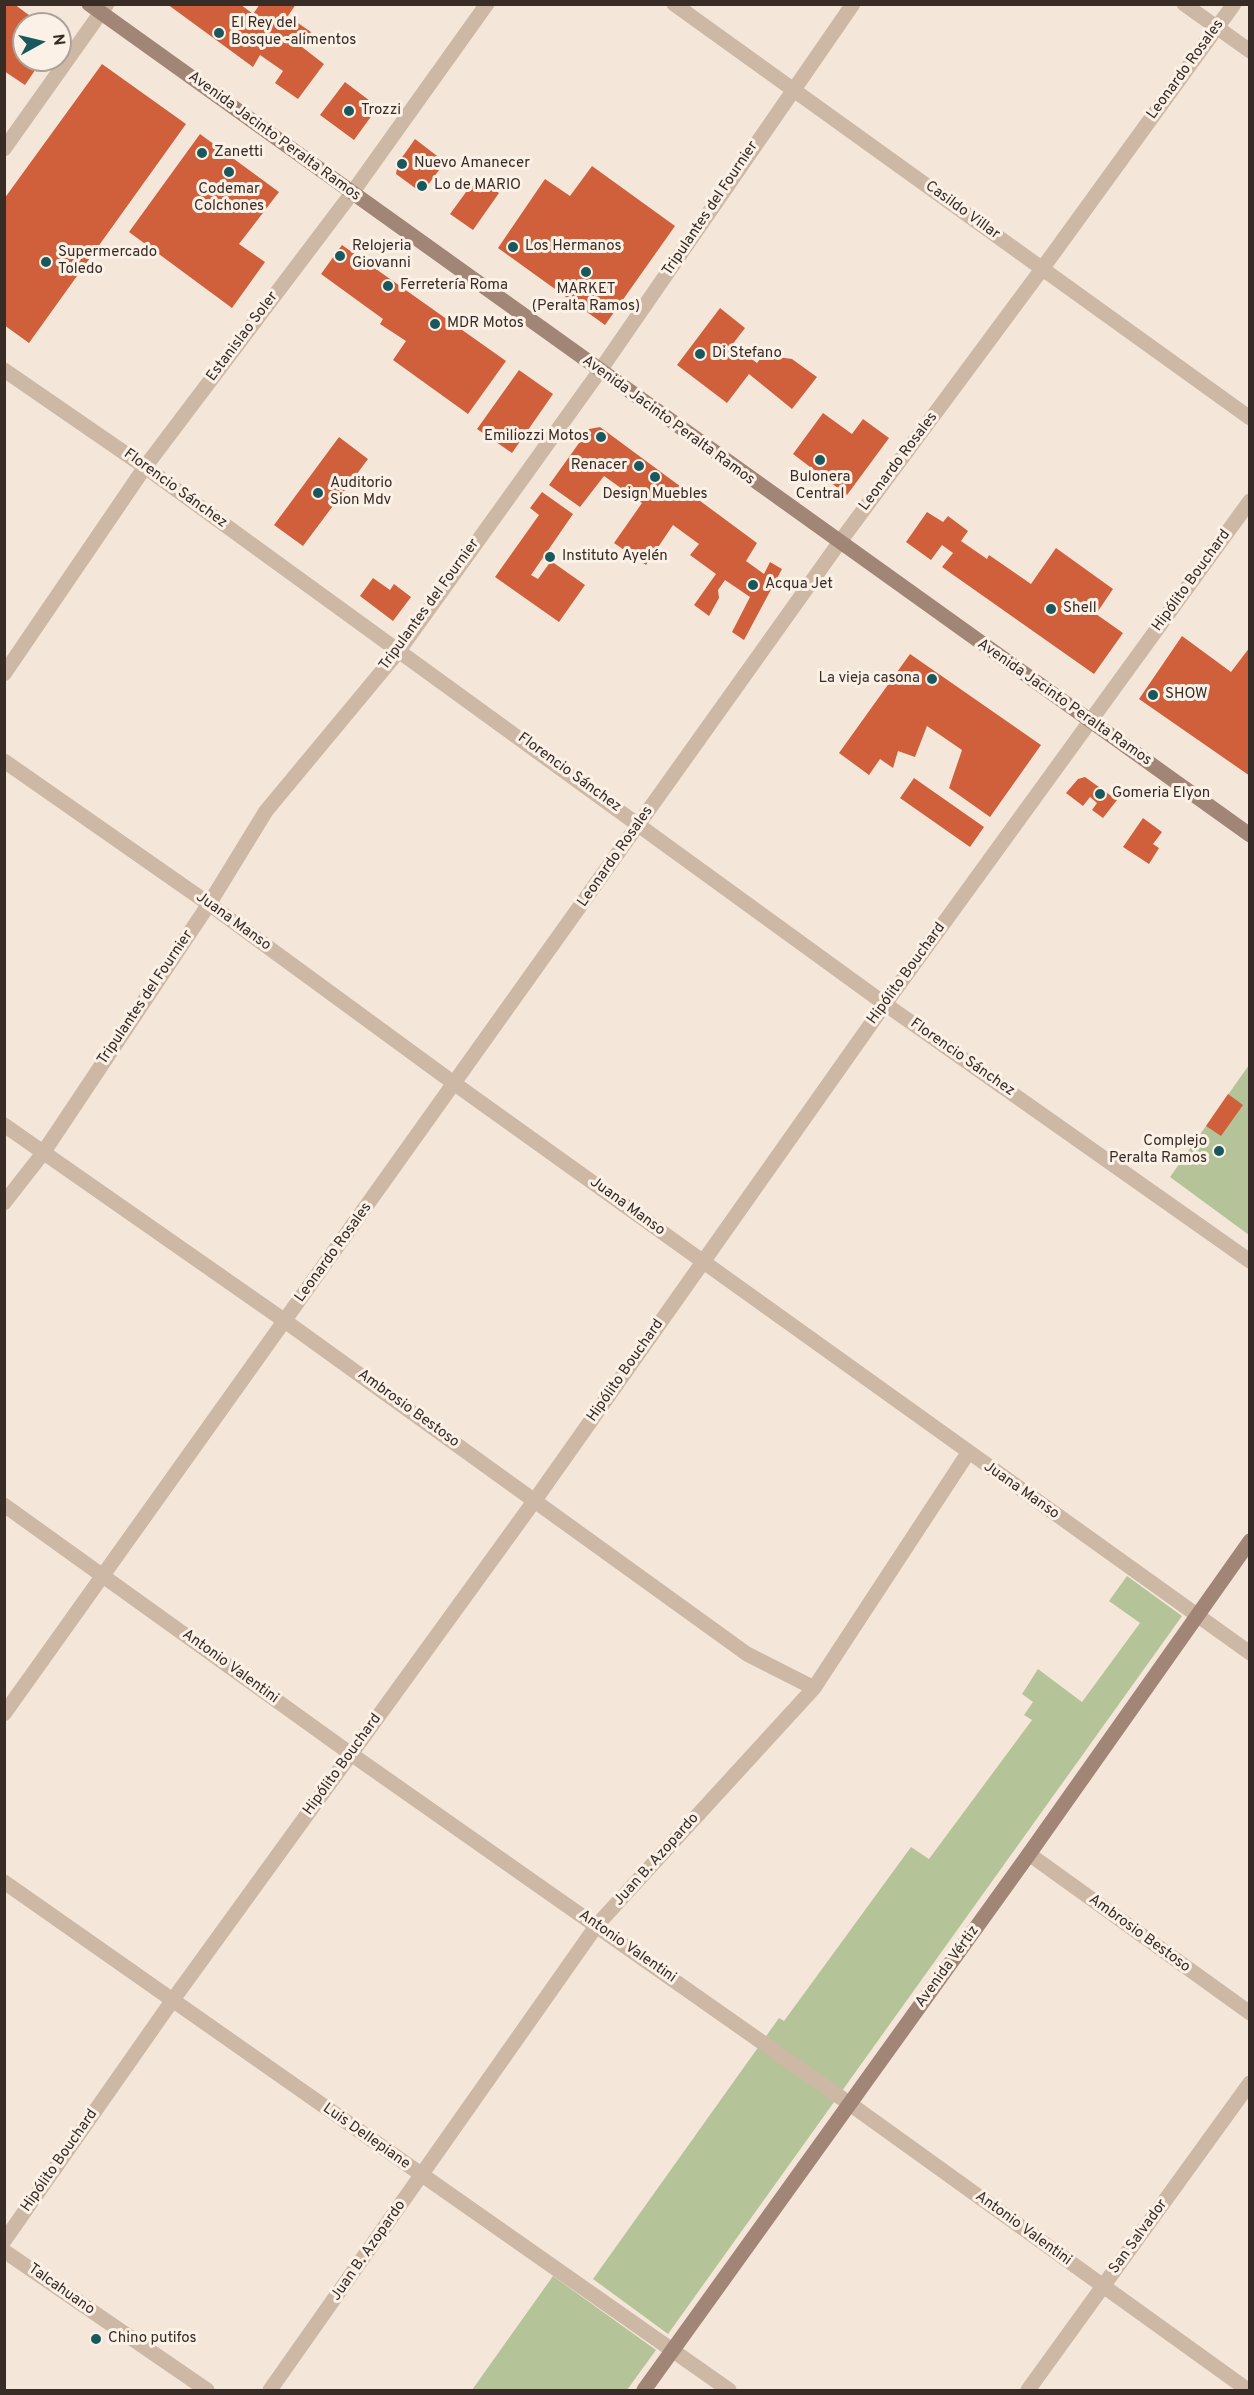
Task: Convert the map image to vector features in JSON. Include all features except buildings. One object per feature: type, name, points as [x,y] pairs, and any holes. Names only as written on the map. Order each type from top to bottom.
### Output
[{"type":"main road","name":"Avenida Jacinto Peralta Ramos","points":[[99,7],[599,372],[1250,835]]},
{"type":"main road","name":"Avenida Vértiz","points":[[644,2391],[1250,1541]]},
{"type":"street","name":"Estanislao Soler","points":[[4,674],[146,467],[352,193],[487,4]]},
{"type":"street","name":"Casildo Villar","points":[[674,4],[1250,417]]},
{"type":"street","name":"Tripulantes del Fournier","points":[[4,1203],[43,1153],[209,904],[266,812],[398,652],[599,372],[854,4]]},
{"type":"street","points":[[1184,4],[1250,51]]},
{"type":"street","name":"Leonardo Rosales","points":[[4,1714],[839,543],[1234,4]]},
{"type":"street","points":[[4,149],[99,7]]},
{"type":"street","name":"Florencio Sánchez","points":[[4,370],[146,467],[885,1004],[1250,1261]]},
{"type":"street","name":"Hipólito Bouchard","points":[[4,2241],[172,2001],[535,1500],[885,1004],[1250,501]]},
{"type":"street","name":"Juana Manso","points":[[4,761],[209,904],[455,1084],[1250,1653]]},
{"type":"street","name":"Ambrosio Bestoso","points":[[4,1125],[285,1321],[747,1654],[814,1688]]},
{"type":"street","name":"Juan B. Azopardo","points":[[270,2391],[597,1925],[814,1688],[968,1453]]},
{"type":"street","name":"Antonio Valentini","points":[[4,1504],[351,1754],[850,2104],[1248,2391]]},
{"type":"street","name":"Ambrosio Bestoso","points":[[1029,1854],[1250,2013]]},
{"type":"street","name":"Luis Dellepiane","points":[[4,1882],[729,2391]]},
{"type":"street","name":"San Salvador","points":[[1028,2391],[1250,2083]]},
{"type":"street","name":"Talcahuano","points":[[4,2251],[207,2391]]},
{"type":"green space","name":"Complejo Peralta Ramos","points":[[1249,1065],[1249,1235],[1170,1177]]},
{"type":"green space","points":[[1127,1576],[1182,1616],[668,2334],[593,2279],[779,2018],[784,2021],[911,1847],[929,1859],[1032,1720],[1024,1715],[1033,1702],[1022,1694],[1038,1669],[1082,1702],[1140,1623],[1109,1601]]},
{"type":"green space","points":[[553,2276],[656,2350],[627,2390],[472,2390]]},
{"type":"place","name":"El Rey del Bosque -alimentos","points":[[219,33]]},
{"type":"place","name":"Trozzi","points":[[349,111]]},
{"type":"place","name":"Zanetti","points":[[202,153]]},
{"type":"place","name":"Nuevo Amanecer","points":[[402,164]]},
{"type":"place","name":"Codemar Colchones","points":[[229,172]]},
{"type":"place","name":"Lo de MARIO","points":[[422,186]]},
{"type":"place","name":"Los Hermanos","points":[[513,247]]},
{"type":"place","name":"Relojeria Giovanni","points":[[340,256]]},
{"type":"place","name":"Supermercado Toledo","points":[[46,262]]},
{"type":"place","name":"MARKET (Peralta Ramos)","points":[[586,272]]},
{"type":"place","name":"Ferretería Roma","points":[[388,286]]},
{"type":"place","name":"MDR Motos","points":[[435,324]]},
{"type":"place","name":"Di Stefano","points":[[700,354]]},
{"type":"place","name":"Emiliozzi Motos","points":[[601,437]]},
{"type":"place","name":"Bulonera Central","points":[[820,460]]},
{"type":"place","name":"Renacer","points":[[639,466]]},
{"type":"place","name":"Design Muebles","points":[[655,477]]},
{"type":"place","name":"Auditorio Sion Mdv","points":[[318,493]]},
{"type":"place","name":"Instituto Ayelén","points":[[550,557]]},
{"type":"place","name":"Acqua Jet","points":[[753,585]]},
{"type":"place","name":"Shell","points":[[1051,609]]},
{"type":"place","name":"La vieja casona","points":[[932,679]]},
{"type":"place","name":"SHOW","points":[[1153,695]]},
{"type":"place","name":"Gomeria Elyon","points":[[1100,794]]},
{"type":"place","name":"Complejo Peralta Ramos","points":[[1219,1151]]},
{"type":"place","name":"Chino putifos","points":[[96,2339]]}]
